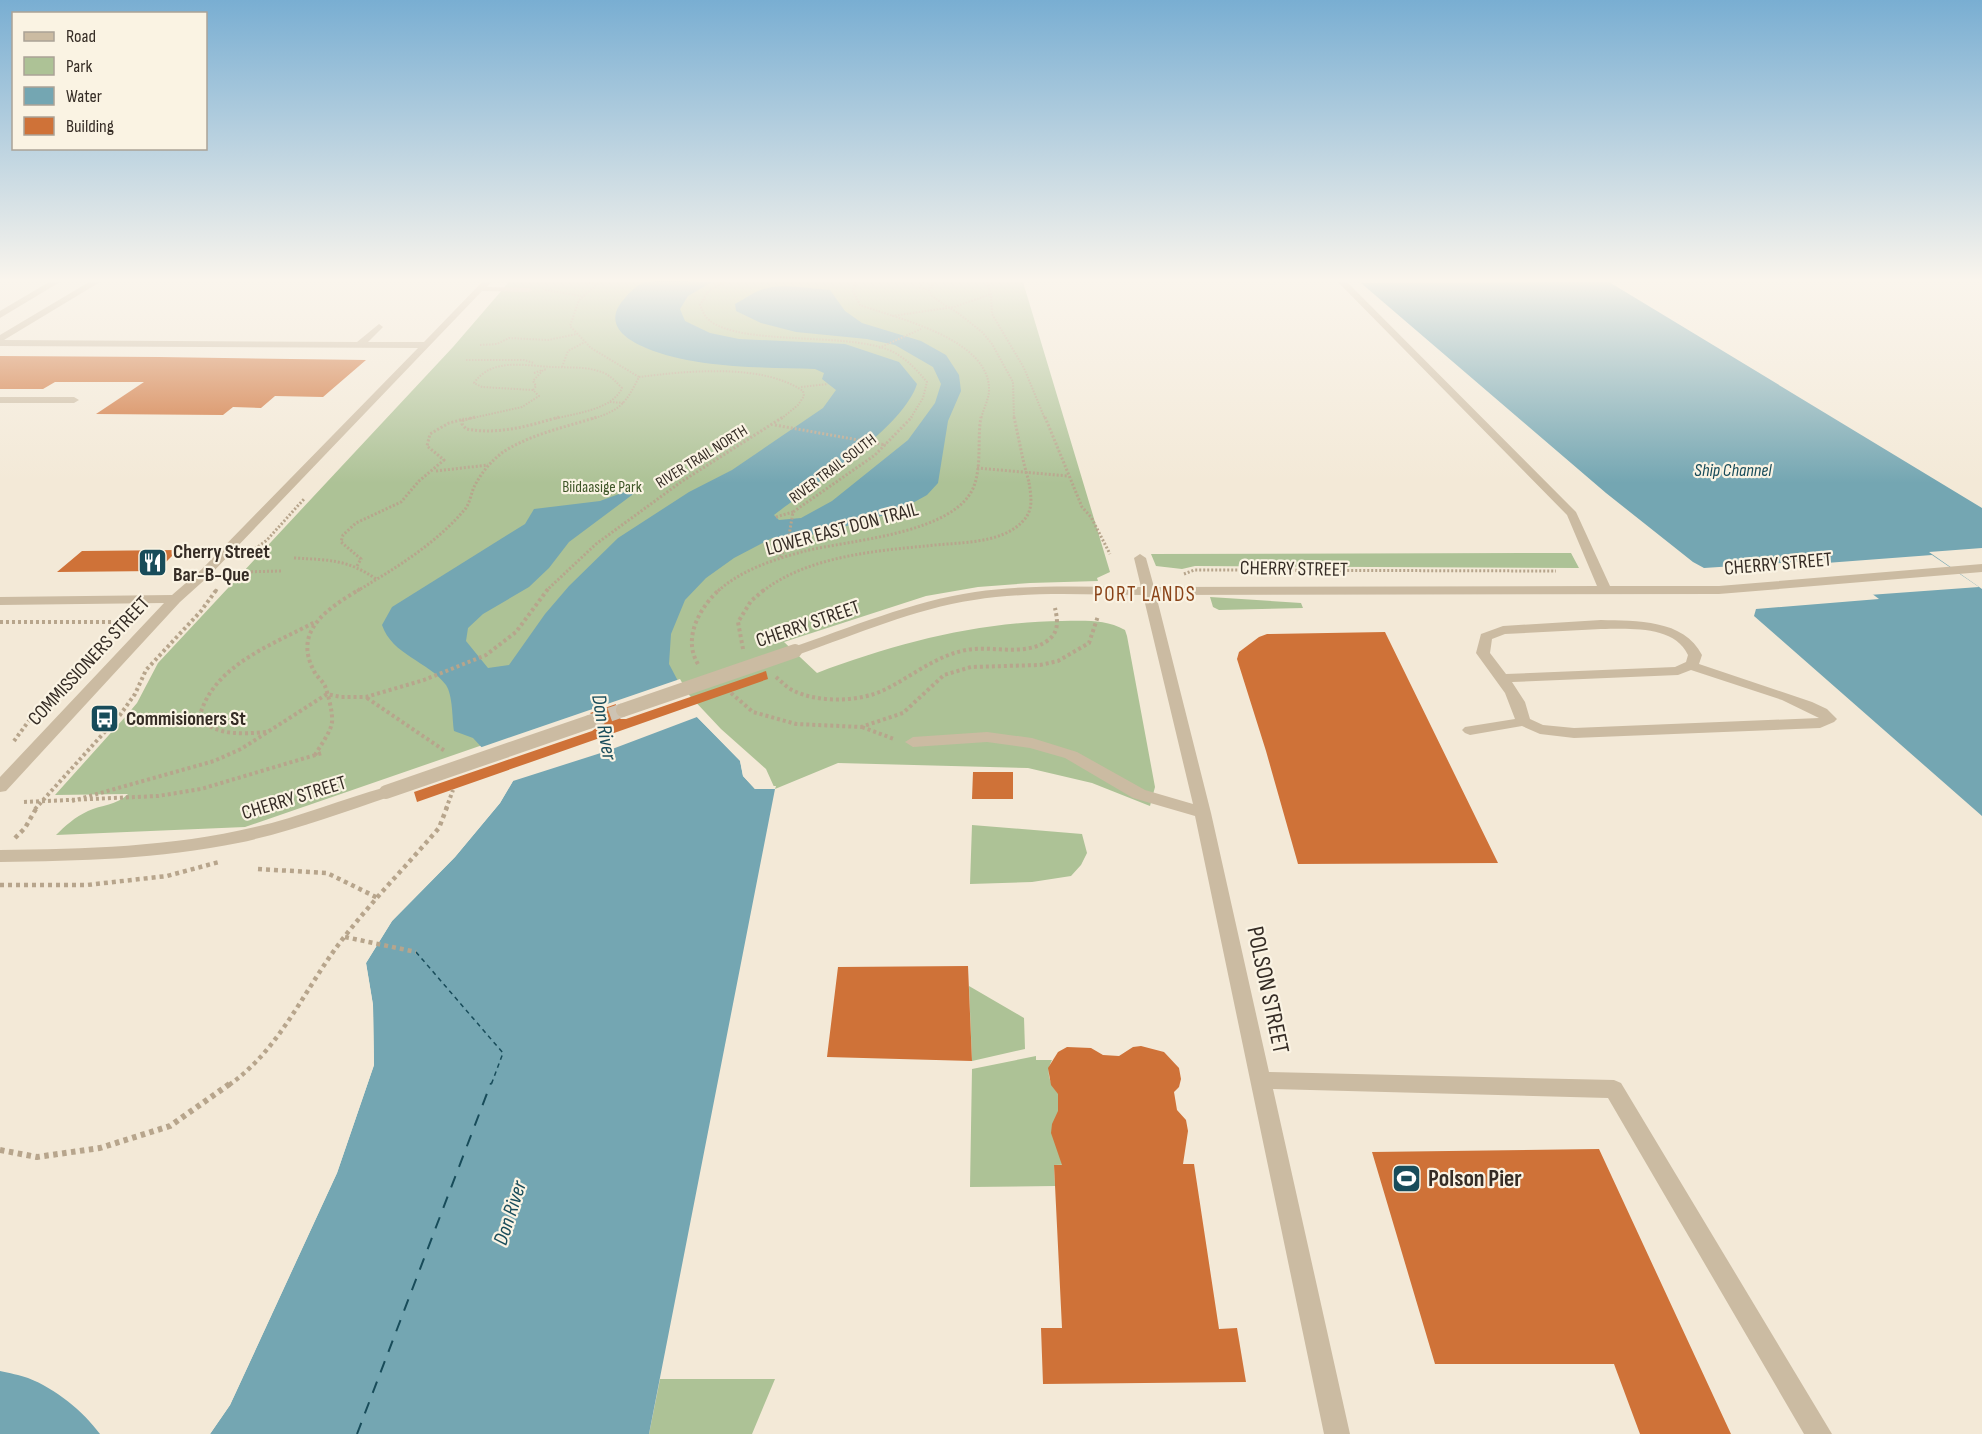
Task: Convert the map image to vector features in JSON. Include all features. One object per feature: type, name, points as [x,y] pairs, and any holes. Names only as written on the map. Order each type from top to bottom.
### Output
[{"type":"street","name":"COMMISSIONERS STREET","points":[[0,787],[175,599],[214,563],[423,349]]},
{"type":"street","points":[[1408,349],[1572,514],[1605,590]]},
{"type":"street","points":[[0,400],[74,400]]},
{"type":"street","name":"POLSON STREET","points":[[1140,558],[1203,813],[1337,1434]]},
{"type":"street","name":"CHERRY STREET","points":[[623,710],[927,606],[975,596],[1022,591],[1719,590],[1982,568]]},
{"type":"street","points":[[0,601],[175,599]]},
{"type":"street","points":[[1502,678],[1678,670],[1689,665],[1695,655],[1688,642],[1656,627],[1632,624],[1503,630],[1486,637],[1483,653],[1522,710],[1523,721]]},
{"type":"street","points":[[1470,730],[1512,725],[1523,721],[1540,729],[1574,733],[1820,723],[1829,719],[1826,714],[1805,704],[1689,665]]},
{"type":"street","name":"CHERRY STREET","points":[[0,856],[121,853],[239,837],[386,792],[589,722]]},
{"type":"street","points":[[913,742],[987,737],[1032,743],[1071,755],[1139,794],[1203,813]]},
{"type":"street","points":[[1261,1080],[1614,1089],[1819,1434]]},
{"type":"path","points":[[562,367],[568,351],[572,349]]},
{"type":"path","points":[[594,349],[639,377],[670,373],[760,375],[786,380],[800,387],[828,384]]},
{"type":"path","name":"RIVER TRAIL SOUTH","points":[[776,518],[793,514],[857,469],[886,445],[920,405],[926,393],[927,382],[913,363],[884,349]]},
{"type":"path","name":"LOWER EAST DON TRAIL","points":[[704,669],[695,662],[692,645],[694,627],[706,602],[728,582],[779,558],[913,530],[951,511],[972,491],[977,468],[980,423],[989,391],[985,369],[966,349]]},
{"type":"path","points":[[995,349],[1013,382],[1014,418],[1029,482]]},
{"type":"path","points":[[1013,349],[1024,368],[1082,507],[1110,554]]},
{"type":"path","points":[[466,360],[524,360],[539,367]]},
{"type":"path","points":[[435,471],[444,460],[427,446],[430,434],[449,423],[522,407],[539,396],[533,390],[482,387],[474,381],[485,372],[504,366],[529,364],[550,369]]},
{"type":"path","points":[[470,417],[463,420],[462,424],[466,429],[498,432],[586,411],[618,397],[622,388],[617,381],[604,373],[590,369],[562,367],[534,373]]},
{"type":"path","points":[[533,390],[536,386],[533,381],[543,370]]},
{"type":"path","points":[[315,755],[332,723],[325,686],[313,670],[307,646],[309,631],[317,621],[342,600],[426,546],[450,526],[468,505],[474,487],[488,465],[520,443],[609,414],[625,403],[639,377]]},
{"type":"path","name":"RIVER TRAIL NORTH","points":[[366,697],[424,680],[486,655],[516,632],[542,596],[596,544],[681,482],[774,425],[798,405],[804,396],[800,387]]},
{"type":"path","points":[[609,402],[625,403]]},
{"type":"path","points":[[774,425],[886,445]]},
{"type":"path","points":[[357,566],[361,559],[341,542],[345,531],[360,521],[387,511],[401,502],[424,476],[435,471],[488,465]]},
{"type":"path","points":[[977,468],[1068,476]]},
{"type":"path","points":[[248,554],[267,540],[307,496]]},
{"type":"path","points":[[779,558],[787,547],[793,514]]},
{"type":"path","points":[[294,558],[328,560],[357,566],[376,579]]},
{"type":"path","points":[[232,572],[240,563]]},
{"type":"path","points":[[1188,571],[1520,570],[1596,572]]},
{"type":"path","points":[[239,572],[282,571]]},
{"type":"path","points":[[13,841],[25,828],[35,809],[120,715],[135,694],[146,670],[201,610],[221,584]]},
{"type":"path","points":[[1044,608],[1067,608]]},
{"type":"path","points":[[861,727],[903,713],[944,675],[971,667],[1040,665],[1058,661],[1089,643],[1098,616]]},
{"type":"path","points":[[270,732],[238,734],[220,732],[207,727],[199,719],[199,708],[208,692],[225,675],[251,657],[317,621]]},
{"type":"path","points":[[0,622],[126,622],[39,707],[12,745]]},
{"type":"path","points":[[728,691],[753,712],[796,724],[861,727],[887,737],[913,742]]},
{"type":"path","points":[[72,801],[214,761],[270,732],[327,694],[341,697],[366,697],[446,752],[448,761]]},
{"type":"path","points":[[24,802],[158,796],[201,789],[322,753]]},
{"type":"path","points":[[0,1150],[37,1157],[90,1150],[170,1126],[239,1077],[282,1032],[344,937],[439,828],[454,788]]},
{"type":"path","points":[[258,869],[327,873],[378,898]]},
{"type":"path","points":[[344,937],[416,952]]},
{"type":"green space","name":"Biidaasige Park","points":[[451,349],[1043,349],[1110,572],[1097,578],[1098,581],[978,587],[926,596],[784,642],[817,673],[907,644],[999,625],[1094,621],[1117,626],[1125,630],[1127,636],[1155,787],[1150,806],[1092,783],[1028,768],[838,763],[775,789],[766,769],[721,729],[674,679],[245,827],[56,835],[83,813],[114,803],[128,794],[55,795],[137,703],[158,663]]},
{"type":"green space","points":[[1571,553],[1579,568],[1195,566],[1182,569],[1156,566],[1151,554]]},
{"type":"green space","points":[[1210,597],[1301,603],[1303,608],[1219,610],[1213,607]]},
{"type":"green space","points":[[972,825],[1082,834],[1087,853],[1081,865],[1071,876],[1032,882],[970,884]]},
{"type":"green space","points":[[969,986],[1024,1018],[1025,1049],[972,1061]]},
{"type":"green space","points":[[1036,1056],[1036,1060],[1052,1060],[1049,1074],[1058,1093],[1058,1111],[1089,1164],[1054,1165],[1055,1186],[970,1187],[972,1069]]},
{"type":"green space","points":[[660,1379],[775,1379],[752,1434],[649,1434]]},
{"type":"water","name":"Don River","points":[[649,349],[860,349],[899,362],[917,384],[908,401],[876,437],[774,515],[779,520],[801,518],[832,501],[908,440],[935,403],[941,384],[933,367],[902,349],[935,349],[946,355],[959,375],[961,391],[948,421],[938,483],[927,495],[885,515],[829,531],[797,538],[772,538],[734,558],[706,578],[685,600],[671,634],[669,664],[697,717],[740,761],[743,776],[755,789],[775,789],[649,1434],[210,1434],[230,1405],[337,1173],[374,1065],[373,1005],[366,963],[392,921],[455,857],[500,803],[513,781],[473,738],[454,731],[451,701],[446,685],[430,670],[402,651],[387,635],[382,625],[392,607],[525,524],[534,509],[600,501],[638,487],[636,492],[569,542],[549,568],[529,587],[483,614],[468,628],[466,641],[488,668],[509,665],[545,614],[569,586],[618,538],[689,492],[732,470],[823,408],[836,390],[822,379],[824,373],[815,369],[729,366],[666,355]]},
{"type":"water","name":"Ship Channel","points":[[1438,349],[1719,349],[1982,508],[1982,548],[1929,552],[1982,589],[1982,816],[1754,616],[1756,609],[1879,599],[1827,560],[1704,568],[1693,562],[1606,493]]},
{"type":"water","points":[[0,1371],[28,1378],[59,1394],[86,1417],[100,1434],[0,1434]]},
{"type":"pier","points":[[1932,555],[1979,587],[1869,595],[1826,563]]},
{"type":"pier","points":[[680,679],[700,715],[743,759],[745,775],[756,786],[776,786],[775,789],[755,789],[743,776],[740,760],[697,717],[607,751],[513,781],[500,803],[455,857],[392,921],[366,963],[373,1005],[374,1065],[337,1173],[230,1405],[210,1434],[207,1434],[227,1404],[334,1172],[371,1065],[370,1005],[363,962],[390,919],[453,855],[498,801],[509,781],[479,748]]},
{"type":"building","points":[[0,356],[366,360],[323,397],[275,396],[261,408],[233,407],[223,415],[96,414],[144,382],[55,382],[43,389],[0,389]]},
{"type":"building","points":[[178,550],[157,571],[57,572],[82,551]]},
{"type":"building","points":[[1385,632],[1498,863],[1298,864],[1237,659],[1239,652],[1259,637],[1267,634]]},
{"type":"building","points":[[766,671],[768,679],[417,802],[414,792],[592,731],[596,728],[598,720],[590,713],[616,704],[614,714],[621,719],[626,719]]},
{"type":"building","points":[[973,772],[1013,772],[1013,799],[972,799]]},
{"type":"building","points":[[968,966],[972,1061],[827,1057],[838,967]]},
{"type":"building","points":[[1141,1046],[1164,1052],[1179,1068],[1181,1079],[1179,1087],[1174,1092],[1177,1110],[1186,1120],[1188,1131],[1183,1164],[1194,1164],[1219,1329],[1237,1328],[1246,1382],[1043,1384],[1041,1328],[1062,1328],[1054,1165],[1062,1165],[1051,1133],[1058,1111],[1058,1094],[1051,1085],[1048,1068],[1058,1052],[1067,1047],[1091,1048],[1103,1055],[1119,1056],[1133,1047]]},
{"type":"building","points":[[1599,1149],[1731,1434],[1640,1434],[1614,1364],[1435,1364],[1372,1152]]},
{"type":"ferry route","points":[[416,952],[503,1053],[491,1085]]},
{"type":"ferry route","points":[[357,1434],[491,1083]]},
{"type":"tunnel","points":[[589,722],[623,710]]},
{"type":"place","name":"Cherry Street Bar-B-Que","points":[[152,563]]},
{"type":"place","name":"Commisioners St","points":[[105,719]]},
{"type":"place","name":"Polson Pier","points":[[1407,1178]]},
{"type":"district","name":"PORT LANDS","points":[[1145,594]]}]
